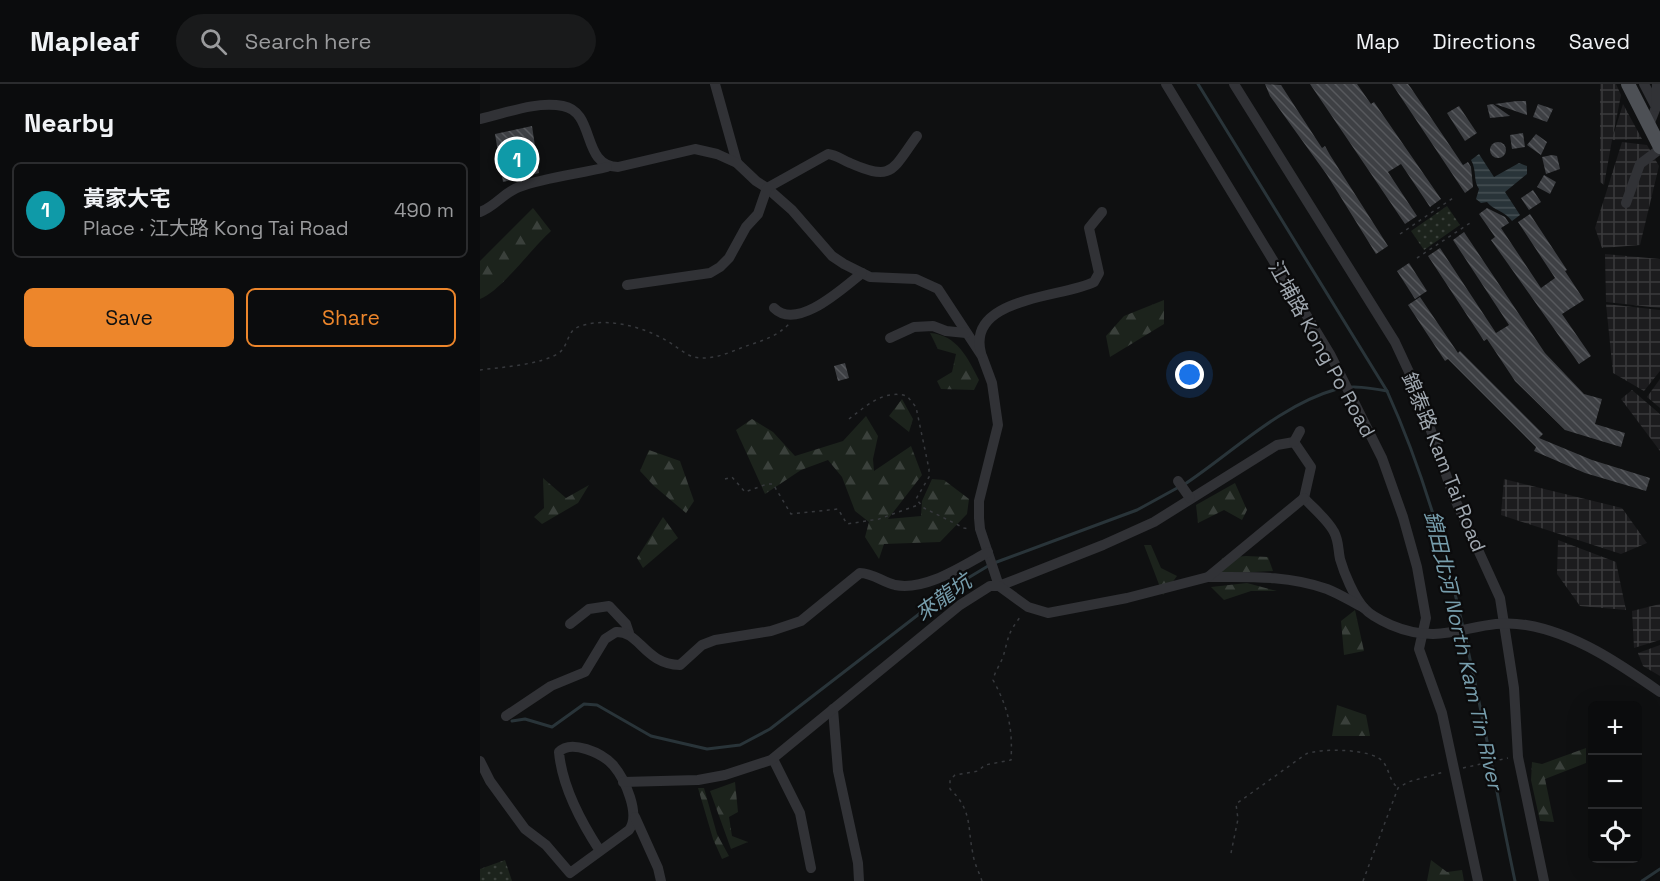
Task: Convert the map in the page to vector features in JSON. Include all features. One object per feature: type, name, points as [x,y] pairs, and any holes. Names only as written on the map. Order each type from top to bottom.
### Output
[{"type":"main road","points":[[1628,84],[1660,148]]},
{"type":"street","points":[[715,84],[738,163]]},
{"type":"street","name":"江埔路 Kong Po Road","points":[[1166,84],[1342,376],[1382,458],[1408,531],[1424,601],[1426,618],[1419,649],[1440,706],[1478,881]]},
{"type":"street","name":"錦泰路 Kam Tai Road","points":[[1234,84],[1395,342],[1416,387],[1453,495],[1500,598],[1506,624],[1514,688],[1518,757],[1544,881]]},
{"type":"street","points":[[1644,84],[1656,107]]},
{"type":"street","points":[[1649,125],[1656,107],[1658,84]]},
{"type":"street","points":[[480,119],[539,104],[566,106],[581,119],[596,158],[607,167]]},
{"type":"street","points":[[627,285],[710,273],[729,258],[746,227],[758,214],[767,188],[828,154],[836,155],[878,174],[887,172],[895,167],[917,136]]},
{"type":"street","points":[[1626,203],[1641,164],[1660,148]]},
{"type":"street","points":[[480,212],[493,207],[504,195],[520,187],[607,167],[618,168],[695,149],[738,163],[792,210],[832,256],[870,277],[916,279],[929,283],[946,298],[982,357],[992,382],[998,425],[979,501],[980,529],[998,581],[1028,607],[1048,613],[1110,602],[1208,577],[1281,578],[1304,582],[1328,590],[1364,608],[1380,620],[1421,635],[1437,636],[1483,626],[1526,625],[1596,651],[1639,676],[1660,692]]},
{"type":"street","points":[[982,357],[980,333],[987,321],[1021,303],[1094,282],[1099,273],[1089,228],[1102,212]]},
{"type":"street","points":[[774,308],[787,317],[796,316],[840,291],[862,273]]},
{"type":"street","points":[[890,338],[914,327],[933,326],[946,332],[966,333]]},
{"type":"street","points":[[1294,442],[1300,431]]},
{"type":"street","points":[[1208,577],[1304,498],[1311,467],[1294,442]]},
{"type":"street","points":[[623,782],[698,780],[725,775],[773,759],[960,605],[998,581],[1115,540],[1154,522],[1277,445],[1294,442]]},
{"type":"street","points":[[1179,481],[1190,498]]},
{"type":"street","points":[[1304,498],[1334,531],[1341,560],[1364,608]]},
{"type":"street","points":[[570,624],[589,609],[609,606],[651,657],[665,664],[680,665],[702,645],[715,640],[771,631],[801,621],[860,573],[896,585],[918,584],[988,555]]},
{"type":"street","points":[[506,716],[551,686],[585,672],[609,634],[623,631],[629,633]]},
{"type":"street","points":[[833,709],[838,771],[860,881]]},
{"type":"street","points":[[600,851],[577,810],[560,763],[559,752],[564,747],[571,745],[589,751],[612,764],[623,782],[658,868],[661,881]]},
{"type":"street","points":[[773,759],[800,813],[811,868]]},
{"type":"street","points":[[480,761],[490,781],[525,829],[546,845],[570,873],[629,830],[635,816]]},
{"type":"path","points":[[1401,234],[1453,198]]},
{"type":"path","points":[[1417,258],[1470,223]]},
{"type":"path","points":[[480,370],[514,366],[553,355],[561,351],[574,329],[603,322],[617,323],[665,339],[687,355],[703,358],[720,356],[779,334],[796,316]]},
{"type":"path","points":[[849,419],[879,398],[890,394],[906,396],[916,407],[929,469],[929,477],[916,495],[919,505],[964,528],[980,529]]},
{"type":"path","points":[[725,479],[732,477],[745,492],[773,484],[791,514],[838,509],[847,524],[879,519],[919,505]]},
{"type":"path","points":[[982,881],[972,853],[970,820],[959,798],[950,789],[950,780],[956,775],[978,771],[985,765],[1011,760],[1012,735],[1006,703],[993,680],[996,667],[1002,660],[1007,634],[1028,607]]},
{"type":"path","points":[[1231,853],[1238,819],[1236,804],[1306,754],[1315,751],[1332,753],[1352,750],[1371,754],[1384,762],[1391,780],[1398,788]]},
{"type":"path","points":[[1476,765],[1511,758]]},
{"type":"path","points":[[1363,881],[1398,788],[1408,782],[1454,770]]},
{"type":"shaded area","points":[[1600,84],[1616,84],[1621,95],[1613,136],[1623,104],[1642,139],[1612,140],[1604,185],[1600,182]]},
{"type":"shaded area","points":[[1622,142],[1647,145],[1659,166],[1640,245],[1602,248],[1595,228]]},
{"type":"shaded area","points":[[1479,154],[1494,177],[1519,163],[1527,166],[1527,174],[1505,192],[1520,215],[1512,221],[1487,202],[1481,203],[1476,199],[1479,189],[1471,160]]},
{"type":"shaded area","points":[[1605,254],[1660,259],[1660,308],[1606,302]]},
{"type":"shaded area","points":[[1606,304],[1660,310],[1660,371],[1644,391],[1613,373]]},
{"type":"shaded area","points":[[1660,379],[1660,408],[1647,397]]},
{"type":"shaded area","points":[[1632,390],[1660,414],[1660,451],[1621,399]]},
{"type":"shaded area","points":[[1504,479],[1622,508],[1647,543],[1621,554],[1501,515]]},
{"type":"shaded area","points":[[1558,540],[1616,562],[1626,610],[1580,606],[1557,574]]},
{"type":"shaded area","points":[[1660,604],[1660,640],[1634,648],[1632,611]]},
{"type":"shaded area","points":[[1660,645],[1660,676],[1643,666],[1638,653]]},
{"type":"green space","points":[[1447,206],[1460,225],[1424,250],[1411,231]]},
{"type":"green space","points":[[533,208],[551,231],[497,288],[480,299],[480,261]]},
{"type":"green space","points":[[1164,300],[1164,324],[1110,357],[1106,336],[1124,316]]},
{"type":"green space","points":[[930,333],[948,338],[960,349],[979,380],[974,390],[941,389],[937,381],[952,372],[956,354],[938,349]]},
{"type":"green space","points":[[902,399],[913,419],[909,432],[889,416]]},
{"type":"green space","points":[[866,416],[878,436],[873,459],[874,471],[911,446],[922,475],[888,519],[921,516],[922,501],[932,479],[944,480],[969,499],[967,514],[940,542],[884,544],[879,559],[865,537],[869,522],[855,511],[842,477],[828,460],[801,470],[765,494],[736,430],[752,419],[773,432],[795,456],[843,441]]},
{"type":"green space","points":[[649,450],[680,461],[694,501],[686,513],[640,471]]},
{"type":"green space","points":[[543,478],[566,498],[589,485],[578,503],[542,524],[534,517],[544,508]]},
{"type":"green space","points":[[1235,483],[1247,510],[1242,520],[1224,510],[1198,523],[1196,505]]},
{"type":"green space","points":[[663,517],[678,538],[643,568],[637,558]]},
{"type":"green space","points":[[1144,545],[1151,545],[1161,568],[1177,576],[1163,595]]},
{"type":"green space","points":[[1268,557],[1273,571],[1220,574],[1222,558]]},
{"type":"green space","points":[[1247,583],[1277,591],[1251,591],[1224,600],[1211,587]]},
{"type":"green space","points":[[1355,610],[1364,651],[1344,655],[1341,621]]},
{"type":"green space","points":[[1337,705],[1366,715],[1370,736],[1332,736]]},
{"type":"green space","points":[[1586,748],[1586,763],[1545,779],[1554,822],[1540,821],[1531,780],[1532,762],[1542,764]]},
{"type":"green space","points":[[735,782],[738,812],[729,817],[732,836],[748,842],[731,849],[710,791]]},
{"type":"green space","points":[[698,788],[704,788],[717,834],[729,856],[722,859],[713,839]]},
{"type":"green space","points":[[505,860],[512,881],[480,881],[480,869]]},
{"type":"green space","points":[[1431,860],[1447,872],[1462,870],[1464,881],[1427,881]]},
{"type":"building","points":[[1265,84],[1281,85],[1322,148],[1325,146],[1388,246],[1376,254],[1327,175],[1270,96]]},
{"type":"building","points":[[1310,84],[1357,84],[1371,104],[1374,102],[1441,199],[1430,207],[1401,164],[1388,172],[1417,216],[1405,224]]},
{"type":"building","points":[[1392,84],[1408,84],[1463,165],[1468,162],[1471,167],[1473,187],[1465,193]]},
{"type":"building","points":[[1526,101],[1527,115],[1495,104]]},
{"type":"building","points":[[1493,104],[1510,116],[1490,118],[1487,105]]},
{"type":"building","points":[[1538,104],[1553,109],[1547,122],[1533,117]]},
{"type":"building","points":[[1459,106],[1477,133],[1465,141],[1447,113]]},
{"type":"building","points":[[532,126],[539,173],[503,182],[495,134]]},
{"type":"building","points":[[1523,133],[1525,147],[1512,149],[1510,135]]},
{"type":"building","points":[[1536,134],[1547,142],[1541,155],[1527,145]]},
{"type":"building","points":[[1498,142],[1504,144],[1506,150],[1504,156],[1498,158],[1492,156],[1490,150],[1492,144]]},
{"type":"building","points":[[1557,156],[1560,169],[1546,174],[1542,157]]},
{"type":"building","points":[[1544,175],[1556,182],[1550,194],[1537,187]]},
{"type":"building","points":[[1533,190],[1541,202],[1529,210],[1521,198]]},
{"type":"building","points":[[1487,208],[1505,217],[1509,223],[1501,228],[1541,288],[1555,278],[1518,222],[1530,214],[1567,270],[1565,271],[1584,300],[1562,314],[1591,356],[1579,364],[1491,240],[1495,237],[1479,214]]},
{"type":"building","points":[[1464,232],[1545,353],[1584,394],[1602,399],[1595,424],[1625,433],[1621,447],[1565,430],[1515,381],[1487,339],[1484,341],[1428,256],[1440,248],[1496,333],[1509,325],[1453,240]]},
{"type":"building","points":[[1409,263],[1427,291],[1415,299],[1397,271]]},
{"type":"building","points":[[1420,297],[1458,353],[1460,351],[1543,434],[1539,438],[1592,460],[1650,478],[1646,491],[1585,473],[1534,451],[1536,447],[1448,359],[1445,361],[1408,305]]},
{"type":"building","points":[[845,363],[849,378],[838,381],[834,366]]},
{"type":"waterway","name":"錦田北河 North Kam Tin River","points":[[1198,84],[1387,391],[1411,450],[1432,509],[1464,632],[1515,881]]},
{"type":"waterway","name":"來龍坑","points":[[1185,484],[1258,430],[1316,396],[1349,387],[1387,391]]},
{"type":"waterway","name":"來龍坑","points":[[994,563],[1137,510],[1179,487]]},
{"type":"waterway","name":"來龍坑","points":[[512,721],[525,719],[552,727],[584,704],[597,705],[651,736],[707,749],[740,745],[770,729],[958,584],[988,566]]},
{"type":"waterway","points":[[1642,881],[1660,869]]},
{"type":"place","name":"黃家大宅","points":[[517,159]]}]
